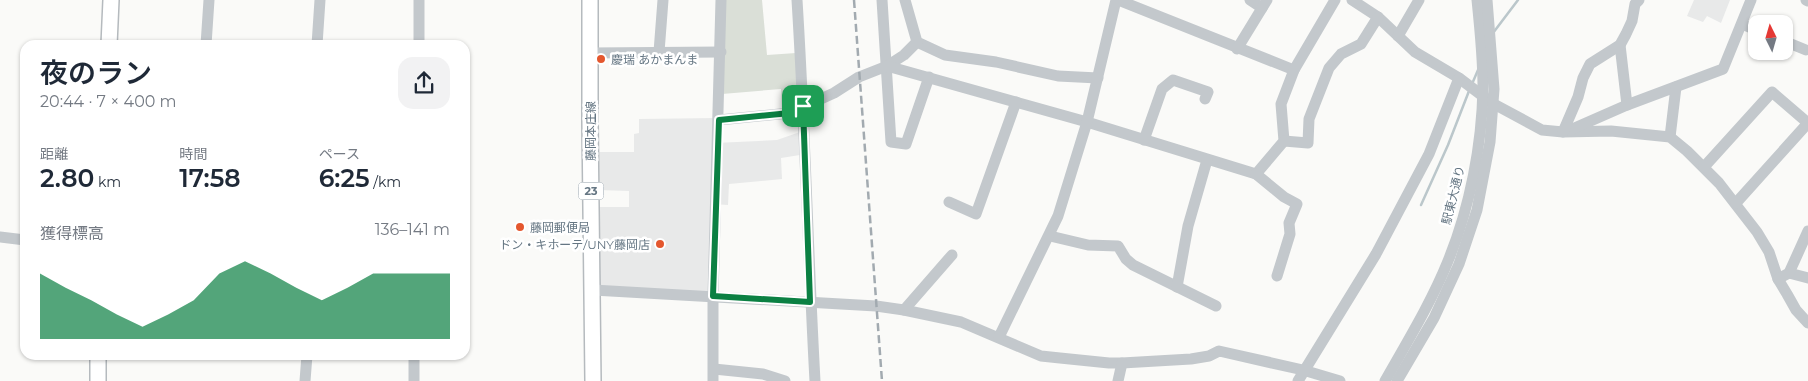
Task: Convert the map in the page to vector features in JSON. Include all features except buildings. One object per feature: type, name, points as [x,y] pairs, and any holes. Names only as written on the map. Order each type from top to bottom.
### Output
[{"type":"main road","points":[[109,40],[111,0]]},
{"type":"main road","name":"藤岡本庄線","points":[[590,0],[593,381]]},
{"type":"main road","points":[[98,360],[98,381]]},
{"type":"street","points":[[206,40],[208,0]]},
{"type":"street","points":[[317,40],[320,0]]},
{"type":"street","points":[[419,0],[419,40]]},
{"type":"street","points":[[659,52],[663,0]]},
{"type":"street","points":[[713,381],[713,296],[721,0]]},
{"type":"street","points":[[796,0],[803,106],[810,302],[815,381]]},
{"type":"street","points":[[882,0],[891,142],[906,144],[929,77]]},
{"type":"street","points":[[905,0],[917,42],[945,55],[996,62],[1058,76],[1098,78]]},
{"type":"street","points":[[999,337],[1028,276],[1050,236],[1058,216],[1087,122],[1117,0],[1142,5],[1238,49],[1294,70]]},
{"type":"street","points":[[1238,49],[1264,4],[1250,0]]},
{"type":"street","points":[[1256,174],[1284,141],[1281,104],[1294,70],[1335,0]]},
{"type":"street","points":[[1352,0],[1378,17],[1415,52],[1459,78],[1492,103],[1542,130],[1564,132],[1612,131],[1670,137],[1704,167],[1736,203],[1761,238],[1783,276],[1796,310],[1808,323]]},
{"type":"street","points":[[1398,36],[1419,0]]},
{"type":"street","name":"駅東大通り","points":[[1385,381],[1424,313],[1449,260],[1466,208],[1479,140],[1482,96],[1481,40],[1477,0]]},
{"type":"street","name":"駅東大通り","points":[[1397,381],[1434,318],[1459,264],[1477,210],[1490,142],[1492,103],[1493,79],[1487,0]]},
{"type":"street","points":[[1564,132],[1578,97],[1583,78],[1590,64],[1620,45],[1632,21],[1635,4],[1639,0]]},
{"type":"street","points":[[1564,132],[1628,105],[1723,69],[1751,0]]},
{"type":"street","points":[[1284,141],[1308,143],[1309,119],[1329,68],[1341,54],[1361,44],[1378,17]]},
{"type":"street","points":[[1742,24],[1748,27]]},
{"type":"street","points":[[719,120],[790,113],[834,93],[860,77],[887,66],[917,42]]},
{"type":"street","points":[[1620,45],[1628,105]]},
{"type":"street","points":[[1793,45],[1806,50]]},
{"type":"street","points":[[590,53],[720,52]]},
{"type":"street","points":[[887,66],[1087,122],[1256,174],[1284,197],[1297,204],[1289,223],[1290,234],[1278,276]]},
{"type":"street","points":[[1298,381],[1376,254],[1430,154],[1459,78]]},
{"type":"street","points":[[1144,140],[1162,89],[1173,80],[1208,92],[1205,98]]},
{"type":"street","points":[[1670,137],[1676,87]]},
{"type":"street","points":[[1704,167],[1772,92],[1807,126],[1736,203]]},
{"type":"street","points":[[949,202],[976,214],[1016,102]]},
{"type":"street","points":[[1178,287],[1188,226],[1207,160]]},
{"type":"street","points":[[1050,236],[1088,244],[1118,246],[1126,259],[1133,265],[1216,306]]},
{"type":"street","points":[[0,237],[20,239]]},
{"type":"street","points":[[1783,276],[1807,237]]},
{"type":"street","points":[[904,310],[952,255]]},
{"type":"street","points":[[1783,276],[1808,278]]},
{"type":"street","points":[[593,290],[876,306],[961,322],[1041,356],[1122,363],[1190,359],[1209,356],[1219,351],[1303,370],[1340,381]]},
{"type":"street","points":[[305,381],[307,360]]},
{"type":"street","points":[[414,360],[414,381]]},
{"type":"street","points":[[1118,381],[1122,363]]},
{"type":"street","points":[[714,369],[763,374],[785,381]]},
{"type":"shaded area","points":[[723,0],[762,0],[767,55],[796,53],[799,104],[782,110],[781,89],[722,94]]},
{"type":"shaded area","points":[[1694,0],[1730,0],[1721,23],[1707,16],[1703,22],[1687,16]]},
{"type":"shaded area","points":[[716,118],[715,143],[777,140],[800,132],[800,155],[781,158],[782,179],[729,184],[728,205],[713,204],[711,293],[598,286],[598,207],[629,207],[629,191],[598,190],[597,152],[634,152],[634,134],[639,133],[639,119]]},
{"type":"waterway","points":[[1493,33],[1518,0]]},
{"type":"waterway","points":[[1472,84],[1478,70]]},
{"type":"waterway","points":[[1421,205],[1448,145],[1469,91]]},
{"type":"railway","points":[[854,0],[882,381]]},
{"type":"place","name":"慶瑞 あかまんま","points":[[601,59]]},
{"type":"place","name":"藤岡郵便局","points":[[520,227]]},
{"type":"place","name":"ドン・キホーテ/UNY藤岡店","points":[[660,244]]},
{"type":"route","points":[[803,106],[810,302],[713,296],[719,120],[790,113],[803,106]]}]
